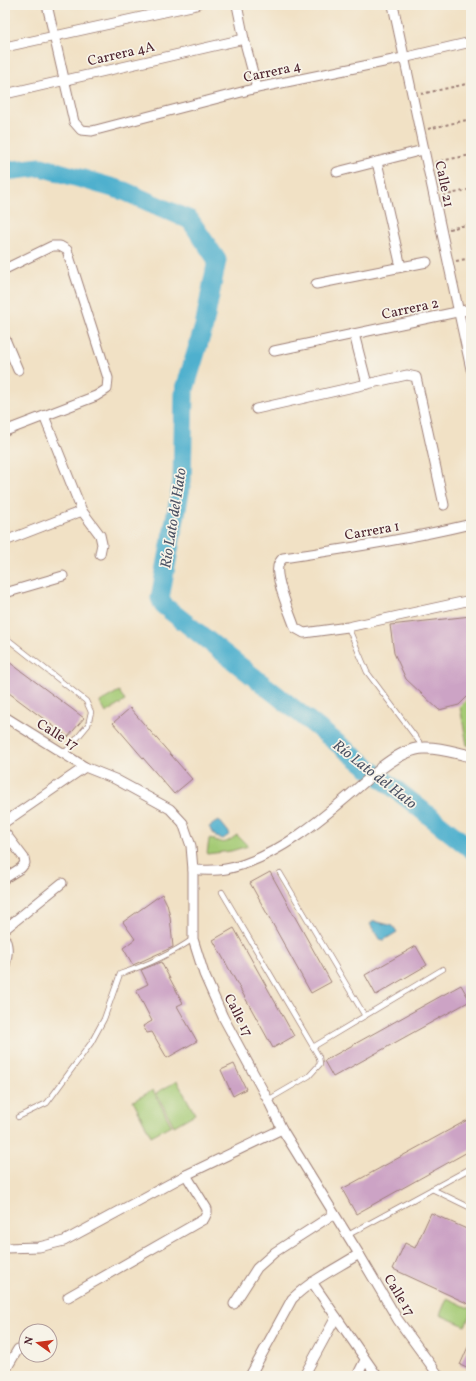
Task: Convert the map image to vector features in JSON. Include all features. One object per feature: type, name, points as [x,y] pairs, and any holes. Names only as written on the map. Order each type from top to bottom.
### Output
[{"type":"street","points":[[47,5],[63,81]]},
{"type":"street","points":[[5,47],[196,5]]},
{"type":"street","points":[[237,5],[257,88]]},
{"type":"street","name":"Calle 21","points":[[393,5],[440,231],[471,369]]},
{"type":"street","name":"Carrera 4A","points":[[5,94],[244,39]]},
{"type":"street","name":"Carrera 4","points":[[63,81],[74,122],[81,130],[92,131],[257,88],[403,58],[471,42]]},
{"type":"street","points":[[337,172],[423,150]]},
{"type":"street","points":[[377,162],[401,267]]},
{"type":"street","points":[[5,269],[52,246],[60,246],[66,250],[108,378],[107,389],[96,396],[5,431]]},
{"type":"street","points":[[316,284],[427,262]]},
{"type":"street","name":"Carrera 2","points":[[274,351],[471,309]]},
{"type":"street","points":[[354,334],[367,384]]},
{"type":"street","points":[[5,339],[18,370]]},
{"type":"street","points":[[256,409],[407,375],[416,377],[444,505]]},
{"type":"street","points":[[44,416],[82,511],[100,535],[102,544],[100,554]]},
{"type":"street","points":[[5,541],[82,511]]},
{"type":"street","name":"Carrera 1","points":[[348,627],[304,633],[295,628],[278,574],[279,562],[283,558],[335,551],[471,524]]},
{"type":"street","points":[[5,593],[63,576]]},
{"type":"street","points":[[348,627],[471,600]]},
{"type":"street","name":"Calle 17","points":[[5,718],[85,767],[115,779],[170,809],[183,823],[191,846],[193,870],[194,938],[204,974],[223,1017],[282,1129],[348,1235],[398,1320],[439,1376]]},
{"type":"street","points":[[193,870],[226,869],[261,856],[298,836],[390,761],[405,753],[423,748],[439,749],[471,756]]},
{"type":"street","points":[[5,822],[85,767]]},
{"type":"street","points":[[5,834],[24,858],[25,863],[21,868],[5,878]]},
{"type":"street","points":[[5,929],[62,883]]},
{"type":"street","points":[[5,939],[8,946],[5,965]]},
{"type":"street","points":[[5,1248],[39,1247],[64,1241],[186,1175],[282,1129]]},
{"type":"street","points":[[68,1297],[204,1220],[207,1214],[207,1209],[186,1175]]},
{"type":"street","points":[[234,1304],[257,1268],[275,1252],[334,1214]]},
{"type":"street","points":[[250,1376],[292,1298],[312,1282],[359,1254]]},
{"type":"street","points":[[312,1282],[376,1376]]},
{"type":"street","points":[[304,1376],[336,1317]]},
{"type":"street","points":[[5,1371],[18,1349]]},
{"type":"street","points":[[357,1376],[365,1360]]},
{"type":"lane","points":[[348,627],[367,672],[423,748]]},
{"type":"lane","points":[[5,638],[86,701],[91,712],[88,725],[64,754]]},
{"type":"lane","points":[[280,873],[365,1016]]},
{"type":"lane","points":[[222,892],[319,1057],[320,1064],[309,1076],[268,1100]]},
{"type":"lane","points":[[18,1117],[47,1103],[91,1043],[104,1018],[120,974],[149,964],[178,950],[194,938]]},
{"type":"lane","points":[[313,1047],[443,969]]},
{"type":"lane","points":[[348,1235],[471,1168]]},
{"type":"lane","points":[[432,1189],[471,1208]]},
{"type":"path","points":[[412,96],[471,83]]},
{"type":"path","points":[[419,131],[471,118]]},
{"type":"path","points":[[426,164],[471,155]]},
{"type":"path","points":[[434,198],[471,189]]},
{"type":"path","points":[[440,231],[471,224]]},
{"type":"path","points":[[447,263],[471,258]]},
{"type":"green space","points":[[119,691],[125,701],[106,713],[100,702]]},
{"type":"green space","points":[[471,695],[471,746],[467,745],[460,707]]},
{"type":"green space","points":[[237,835],[248,846],[231,851],[207,854],[210,838],[226,842]]},
{"type":"green space","points":[[177,1081],[195,1114],[174,1126],[156,1093]]},
{"type":"green space","points":[[153,1090],[171,1125],[151,1136],[133,1101]]},
{"type":"green space","points":[[447,1298],[471,1309],[471,1313],[465,1326],[440,1315]]},
{"type":"water","points":[[219,820],[230,834],[223,839],[216,837],[209,827]]},
{"type":"water","points":[[374,921],[393,926],[397,932],[384,940],[379,939],[370,924]]},
{"type":"building","points":[[471,616],[471,693],[459,705],[439,710],[406,679],[394,653],[390,625]]},
{"type":"building","points":[[5,659],[84,718],[68,737],[5,690]]},
{"type":"building","points":[[130,708],[192,779],[174,794],[113,723]]},
{"type":"building","points":[[270,872],[331,982],[311,993],[250,883]]},
{"type":"building","points":[[162,894],[167,904],[170,917],[173,947],[133,965],[123,948],[135,939],[123,922]]},
{"type":"building","points":[[234,928],[294,1036],[273,1048],[213,940]]},
{"type":"building","points":[[416,946],[427,965],[376,995],[365,975]]},
{"type":"building","points":[[161,962],[183,1003],[177,1006],[197,1041],[167,1058],[152,1032],[147,1033],[143,1026],[152,1021],[136,990],[148,984],[141,970]]},
{"type":"building","points":[[461,985],[470,1001],[333,1077],[324,1061]]},
{"type":"building","points":[[234,1064],[246,1089],[233,1096],[221,1070]]},
{"type":"building","points":[[471,1118],[471,1150],[356,1214],[342,1189]]},
{"type":"building","points":[[431,1213],[471,1231],[471,1305],[393,1269],[405,1243],[415,1248]]},
{"type":"building","points":[[471,1340],[471,1370],[460,1365]]},
{"type":"waterway","name":"Río Lato del Hato","points":[[5,171],[41,167],[124,191],[190,220],[217,260],[204,326],[184,392],[182,482],[160,598],[163,605],[471,849]]}]
